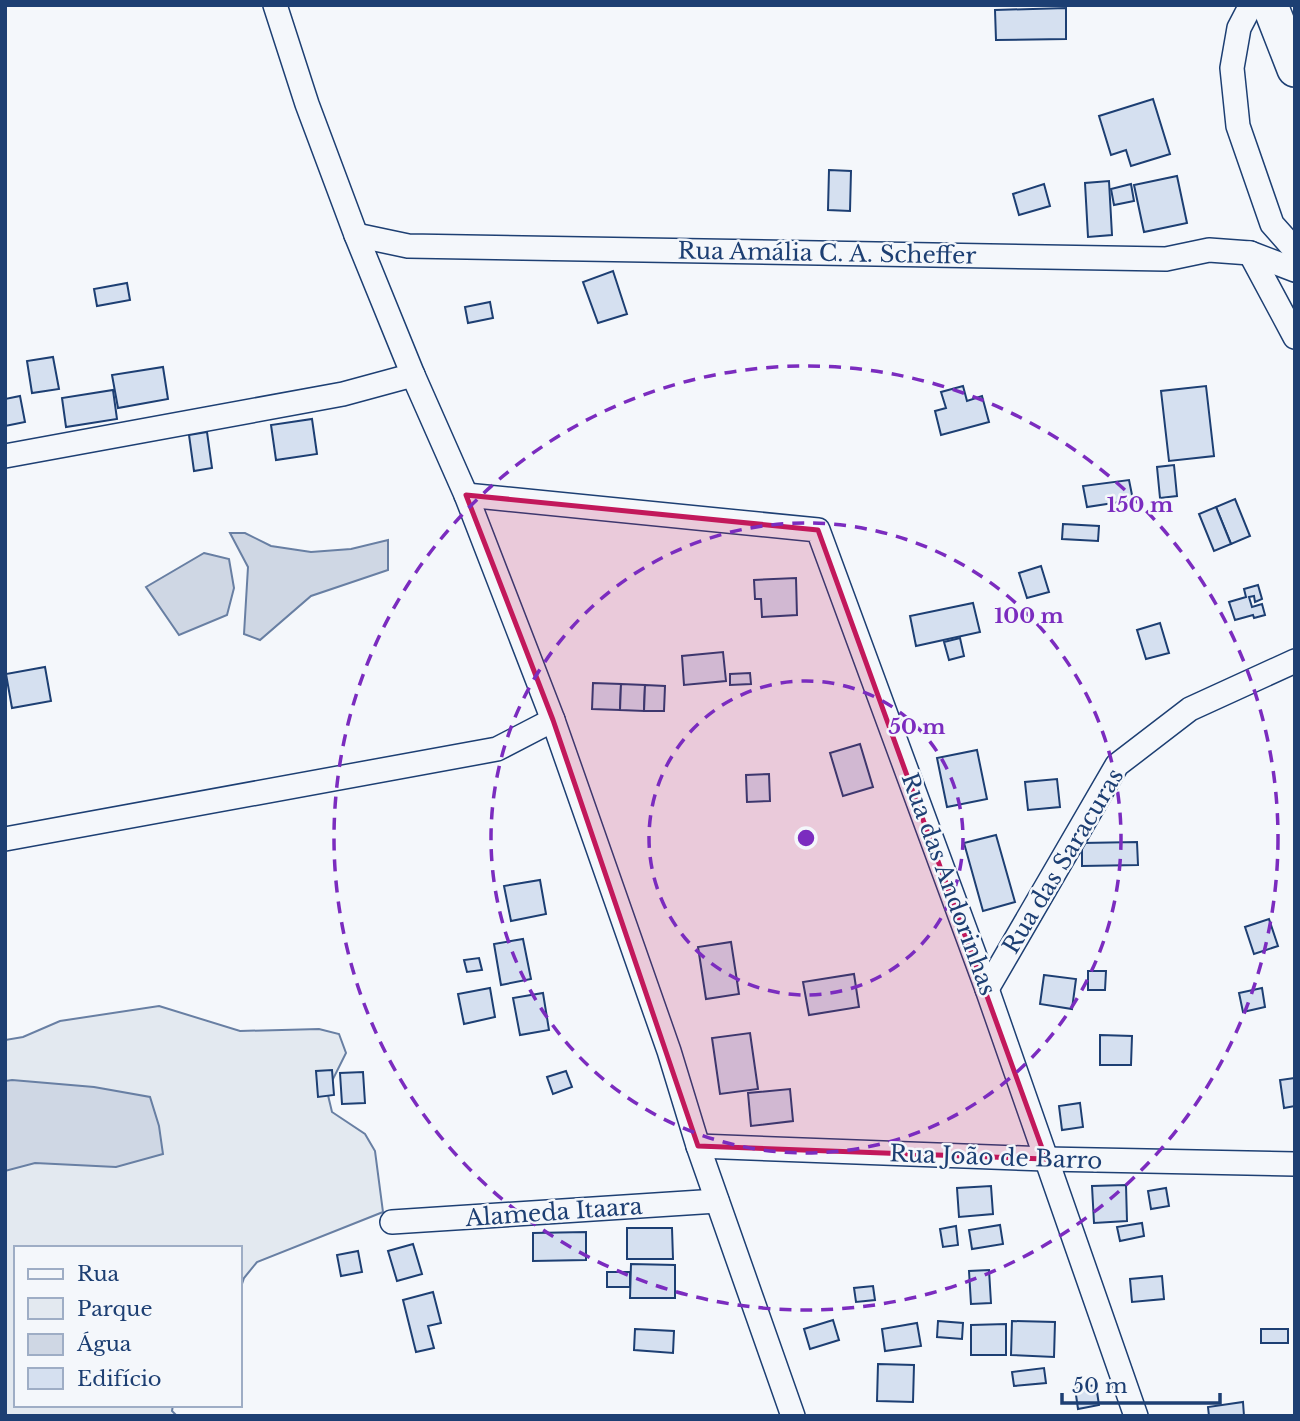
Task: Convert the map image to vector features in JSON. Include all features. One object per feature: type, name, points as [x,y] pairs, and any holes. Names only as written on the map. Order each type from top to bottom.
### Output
[{"type":"highway","points":[[1270,5],[1295,69]]},
{"type":"street","points":[[275,5],[307,104],[356,235],[466,495],[554,720],[669,1051],[698,1146],[793,1416]]},
{"type":"street","points":[[1251,5],[1240,29],[1231,68],[1238,126],[1272,224],[1295,250]]},
{"type":"street","name":"Rua Amália C. A. Scheffer","points":[[356,235],[408,246],[1166,259],[1209,250],[1250,253],[1295,270]]},
{"type":"street","points":[[1250,253],[1295,337]]},
{"type":"street","points":[[5,456],[343,394],[413,375]]},
{"type":"street","name":"Rua das Andorinhas","points":[[466,495],[818,530],[988,989],[1136,1416]]},
{"type":"street","name":"Rua das Saracuras","points":[[988,989],[1117,765],[1190,709],[1295,662]]},
{"type":"street","points":[[5,839],[497,749],[554,720]]},
{"type":"street","name":"Rua João de Barro","points":[[698,1146],[1046,1159],[1295,1164]]},
{"type":"street","name":"Alameda Itaara","points":[[391,1222],[717,1201]]},
{"type":"highlighted area","points":[[466,495],[818,530],[1046,1159],[698,1146],[553,720]]},
{"type":"green space","points":[[159,1006],[240,1031],[319,1029],[339,1034],[346,1053],[327,1091],[332,1112],[365,1134],[375,1151],[383,1212],[257,1262],[242,1284],[242,1246],[14,1246],[14,1407],[173,1407],[172,1411],[177,1416],[5,1416],[5,1040],[23,1037],[60,1021]]},
{"type":"water","points":[[230,533],[245,533],[271,546],[311,552],[351,549],[388,540],[388,570],[311,596],[260,640],[244,634],[248,567]]},
{"type":"water","points":[[204,553],[229,559],[234,588],[227,615],[179,635],[146,587]]},
{"type":"water","points":[[5,1081],[94,1087],[150,1097],[159,1126],[163,1154],[116,1167],[35,1163],[5,1171]]},
{"type":"building","points":[[1066,8],[1066,39],[996,40],[995,10]]},
{"type":"building","points":[[1153,99],[1170,154],[1131,166],[1126,150],[1111,155],[1099,116]]},
{"type":"building","points":[[829,170],[851,171],[850,211],[828,210]]},
{"type":"building","points":[[1177,176],[1187,223],[1144,232],[1134,185]]},
{"type":"building","points":[[1109,181],[1112,235],[1088,237],[1085,183]]},
{"type":"building","points":[[1044,184],[1050,206],[1019,215],[1013,194]]},
{"type":"building","points":[[1131,184],[1134,201],[1114,205],[1111,189]]},
{"type":"building","points":[[613,271],[627,314],[598,323],[583,282]]},
{"type":"building","points":[[127,283],[130,300],[97,306],[94,289]]},
{"type":"building","points":[[490,302],[493,318],[468,323],[465,307]]},
{"type":"building","points":[[53,357],[59,389],[32,393],[27,361]]},
{"type":"building","points":[[163,367],[168,399],[118,408],[112,375]]},
{"type":"building","points":[[963,386],[967,401],[982,396],[989,422],[941,435],[935,411],[946,408],[941,392]]},
{"type":"building","points":[[1206,386],[1214,456],[1169,461],[1161,391]]},
{"type":"building","points":[[113,390],[117,419],[66,427],[62,398]]},
{"type":"building","points":[[20,396],[25,422],[5,426],[5,399]]},
{"type":"building","points":[[312,419],[317,454],[276,460],[271,425]]},
{"type":"building","points":[[207,432],[212,468],[194,471],[189,435]]},
{"type":"building","points":[[1174,465],[1177,496],[1160,498],[1157,467]]},
{"type":"building","points":[[1129,480],[1133,500],[1087,507],[1083,486]]},
{"type":"building","points":[[1235,499],[1250,536],[1231,544],[1216,507]]},
{"type":"building","points":[[1216,507],[1231,544],[1214,551],[1199,514]]},
{"type":"building","points":[[1063,524],[1099,526],[1098,541],[1062,539]]},
{"type":"building","points":[[1041,566],[1049,592],[1027,598],[1019,573]]},
{"type":"building","points":[[796,578],[797,615],[762,617],[761,599],[755,599],[754,580]]},
{"type":"building","points":[[1258,585],[1262,599],[1255,602],[1254,596],[1249,597],[1252,607],[1262,604],[1265,615],[1235,620],[1229,602],[1246,597],[1244,589]]},
{"type":"building","points":[[973,603],[980,632],[916,646],[910,616]]},
{"type":"building","points":[[1160,623],[1169,653],[1146,659],[1137,630]]},
{"type":"building","points":[[960,638],[964,656],[949,660],[944,642]]},
{"type":"building","points":[[723,652],[726,681],[684,685],[682,656]]},
{"type":"building","points":[[45,667],[51,701],[12,708],[6,674]]},
{"type":"building","points":[[750,673],[751,684],[730,685],[730,674]]},
{"type":"building","points":[[593,683],[621,684],[620,710],[592,709]]},
{"type":"building","points":[[621,684],[645,685],[644,711],[620,710]]},
{"type":"building","points":[[645,685],[665,686],[664,711],[644,711]]},
{"type":"building","points":[[860,744],[873,787],[843,796],[830,753]]},
{"type":"building","points":[[977,750],[987,799],[947,807],[937,758]]},
{"type":"building","points":[[769,774],[770,801],[747,802],[746,775]]},
{"type":"building","points":[[1057,779],[1060,807],[1028,810],[1025,782]]},
{"type":"building","points":[[996,835],[1015,902],[983,911],[964,843]]},
{"type":"building","points":[[1137,842],[1138,865],[1082,866],[1082,843]]},
{"type":"building","points":[[540,880],[546,914],[511,921],[504,886]]},
{"type":"building","points":[[1269,919],[1278,946],[1254,954],[1245,927]]},
{"type":"building","points":[[523,939],[531,979],[501,985],[494,944]]},
{"type":"building","points":[[731,942],[739,994],[706,999],[698,947]]},
{"type":"building","points":[[479,958],[482,970],[467,972],[464,960]]},
{"type":"building","points":[[1088,971],[1106,971],[1105,990],[1088,990]]},
{"type":"building","points":[[854,974],[859,1007],[809,1015],[803,982]]},
{"type":"building","points":[[1044,975],[1076,979],[1072,1009],[1040,1004]]},
{"type":"building","points":[[490,988],[495,1017],[464,1024],[458,994]]},
{"type":"building","points":[[1262,988],[1265,1007],[1243,1012],[1239,993]]},
{"type":"building","points":[[543,993],[549,1030],[520,1035],[513,998]]},
{"type":"building","points":[[750,1033],[758,1089],[720,1094],[712,1038]]},
{"type":"building","points":[[1100,1035],[1132,1036],[1131,1065],[1100,1065]]},
{"type":"building","points":[[332,1070],[334,1095],[318,1097],[316,1071]]},
{"type":"building","points":[[566,1071],[572,1087],[553,1094],[547,1077]]},
{"type":"building","points":[[363,1072],[365,1103],[342,1104],[340,1073]]},
{"type":"building","points":[[1295,1078],[1295,1106],[1284,1108],[1280,1080]]},
{"type":"building","points":[[790,1089],[793,1121],[751,1126],[748,1093]]},
{"type":"building","points":[[1080,1103],[1083,1127],[1062,1130],[1059,1106]]},
{"type":"building","points":[[1126,1185],[1127,1221],[1094,1223],[1092,1186]]},
{"type":"building","points":[[991,1186],[993,1214],[959,1217],[957,1188]]},
{"type":"building","points":[[1166,1188],[1169,1206],[1151,1209],[1148,1191]]},
{"type":"building","points":[[1142,1223],[1144,1236],[1120,1241],[1117,1227]]},
{"type":"building","points":[[1000,1225],[1003,1244],[972,1249],[969,1230]]},
{"type":"building","points":[[956,1226],[958,1245],[943,1247],[940,1229]]},
{"type":"building","points":[[627,1228],[672,1228],[673,1259],[627,1259]]},
{"type":"building","points":[[586,1232],[586,1260],[533,1261],[533,1233]]},
{"type":"building","points":[[413,1244],[422,1274],[397,1281],[388,1251]]},
{"type":"building","points":[[358,1251],[362,1272],[341,1276],[337,1255]]},
{"type":"building","points":[[631,1264],[675,1265],[675,1298],[630,1298]]},
{"type":"building","points":[[989,1270],[991,1303],[971,1304],[969,1271]]},
{"type":"building","points":[[607,1272],[630,1272],[630,1287],[607,1287]]},
{"type":"building","points":[[1162,1276],[1164,1299],[1132,1302],[1130,1279]]},
{"type":"building","points":[[873,1286],[875,1300],[856,1302],[854,1288]]},
{"type":"building","points":[[433,1292],[441,1323],[428,1326],[434,1348],[416,1352],[403,1300]]},
{"type":"building","points":[[833,1320],[839,1340],[810,1349],[804,1329]]},
{"type":"building","points":[[938,1321],[963,1323],[962,1339],[937,1337]]},
{"type":"building","points":[[1012,1321],[1055,1322],[1054,1357],[1011,1355]]},
{"type":"building","points":[[917,1323],[921,1346],[885,1351],[882,1329]]},
{"type":"building","points":[[1006,1324],[1006,1355],[971,1355],[971,1325]]},
{"type":"building","points":[[635,1329],[674,1331],[673,1353],[634,1350]]},
{"type":"building","points":[[1261,1329],[1288,1329],[1288,1343],[1261,1343]]},
{"type":"building","points":[[878,1364],[914,1365],[913,1402],[877,1401]]},
{"type":"building","points":[[1044,1368],[1046,1383],[1014,1386],[1012,1372]]},
{"type":"building","points":[[1096,1385],[1099,1405],[1078,1409],[1075,1388]]},
{"type":"building","points":[[1243,1402],[1244,1416],[1209,1416],[1208,1407]]}]
